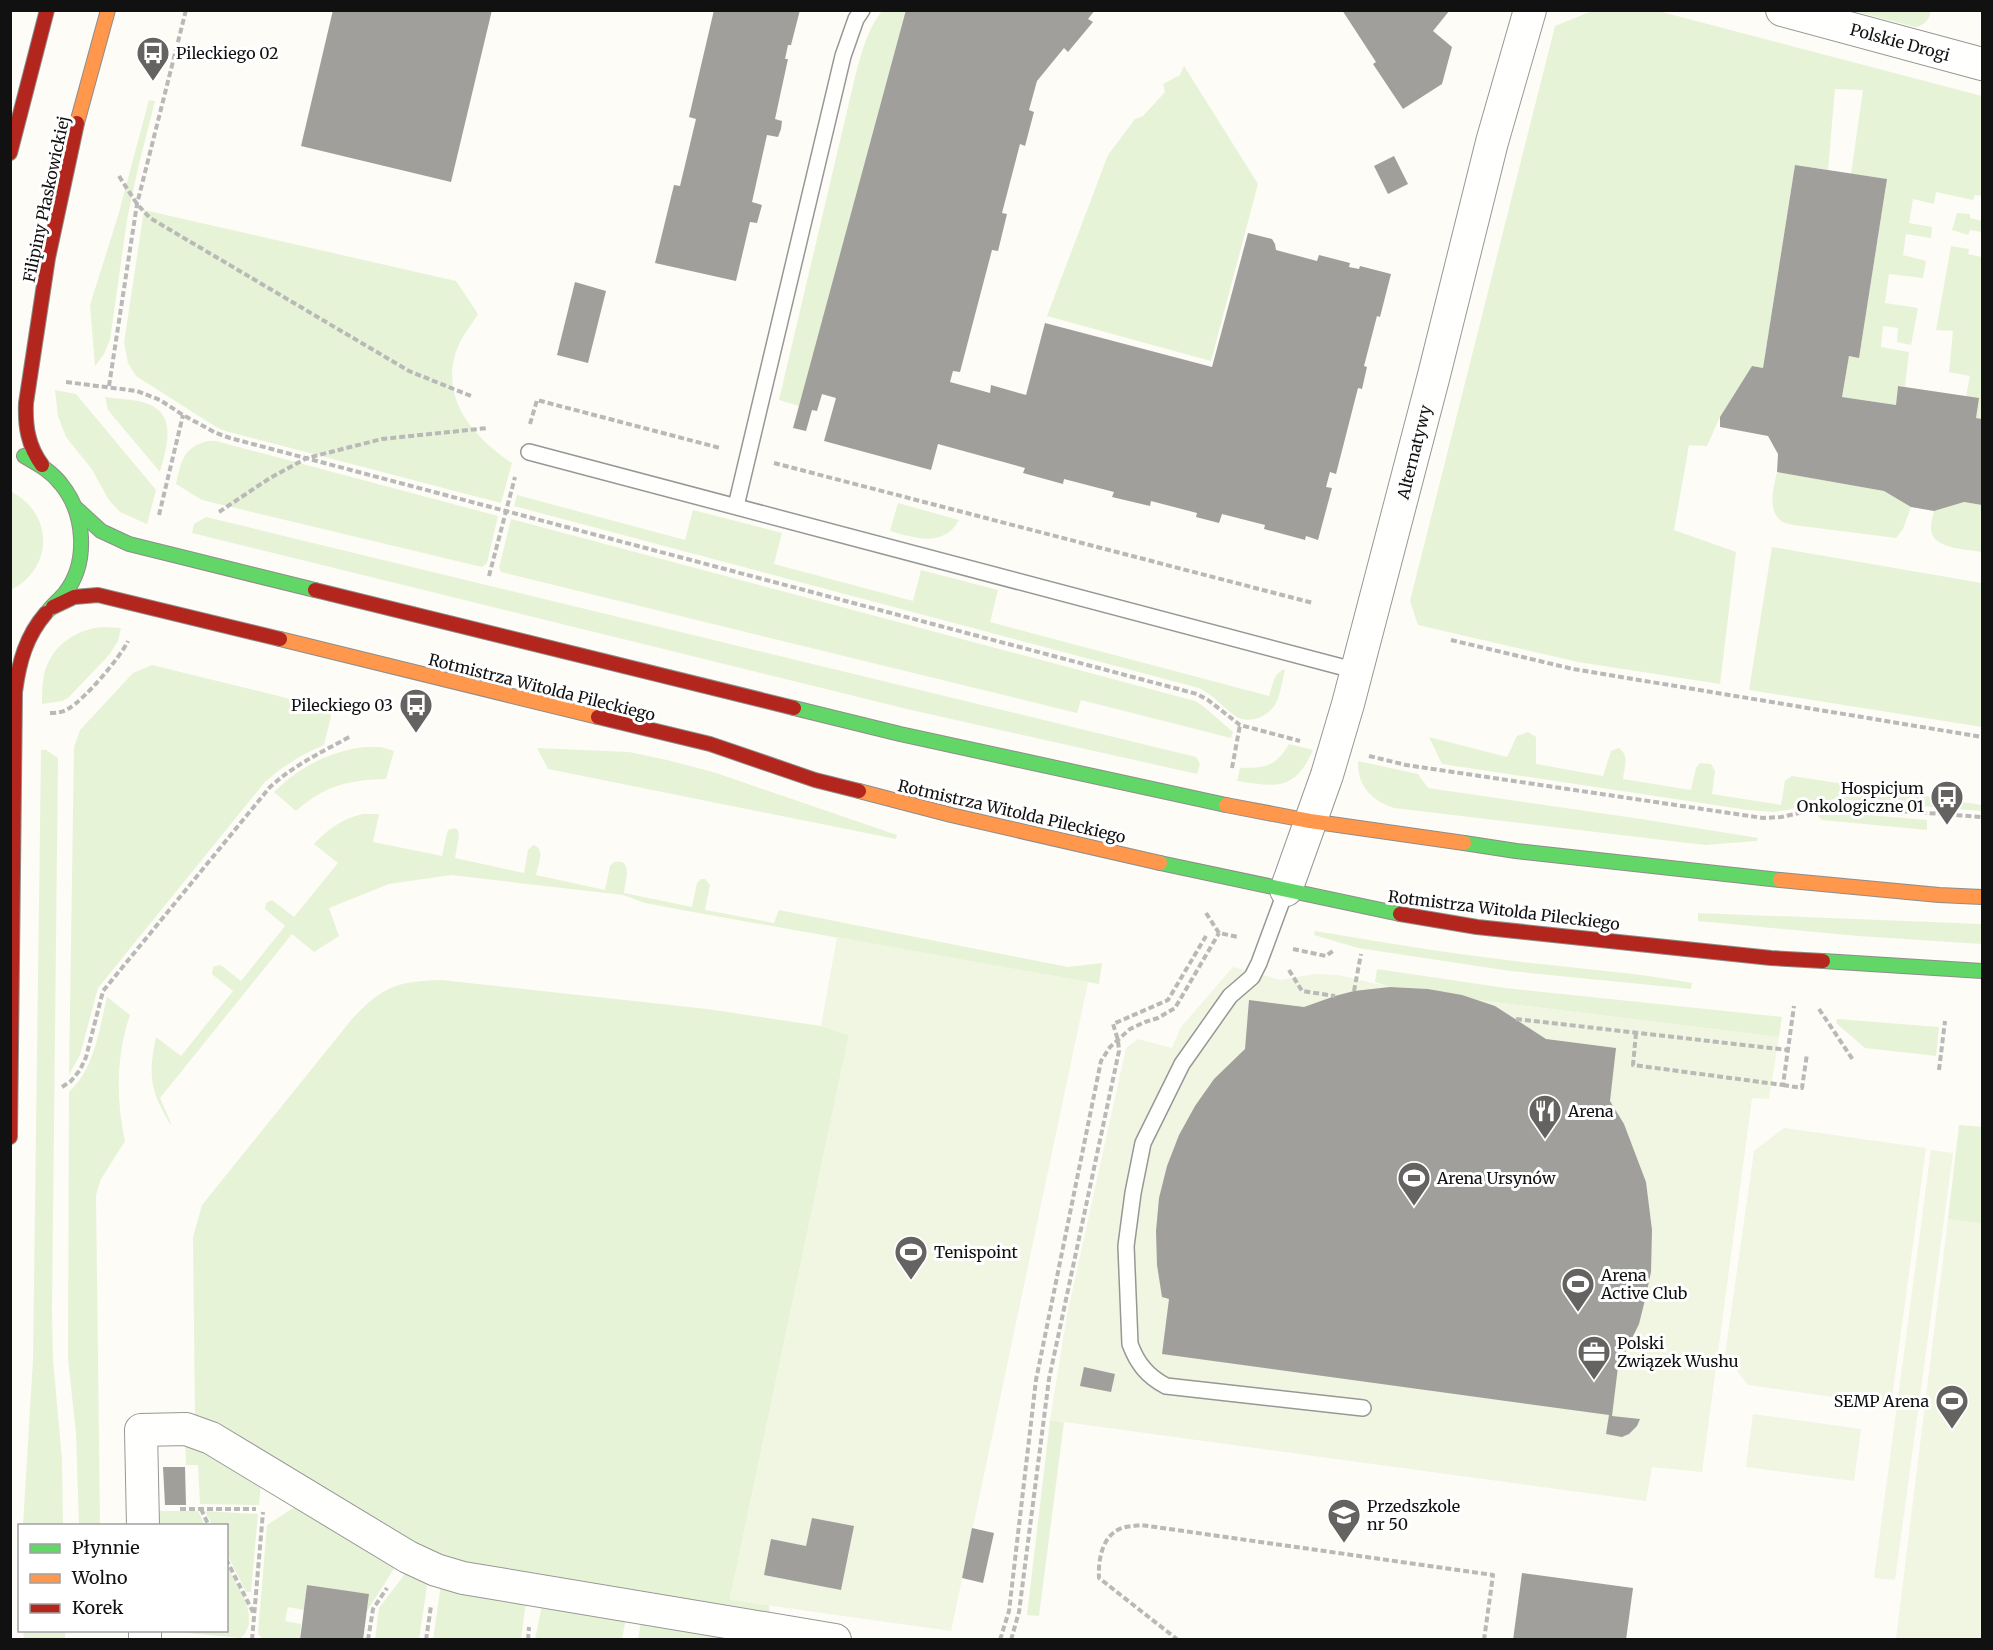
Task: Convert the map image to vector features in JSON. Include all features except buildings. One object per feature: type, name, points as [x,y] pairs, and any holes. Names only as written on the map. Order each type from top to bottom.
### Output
[{"type":"main road","points":[[10,153],[47,10]]},
{"type":"main road","name":"Filipiny Płaskowickiej","points":[[42,465],[34,455],[28,441],[26,415],[39,315],[62,191],[108,10]]},
{"type":"main road","points":[[10,452],[42,465],[63,485],[87,521],[111,537],[151,550],[900,734],[1195,799],[1310,821],[1516,851],[1722,874],[1983,897]]},
{"type":"main road","points":[[10,1137],[15,692],[19,664],[27,638],[36,622],[49,610],[71,582],[80,556],[82,541],[77,509]]},
{"type":"main road","name":"Rotmistrza Witolda Pileckiego","points":[[20,625],[65,599],[75,596],[108,598],[710,744],[815,780],[951,815],[1210,875],[1376,910],[1477,927],[1771,958],[1983,971]]},
{"type":"street","name":"Alternatywy","points":[[1286,890],[1327,776],[1357,671],[1492,142],[1530,10]]},
{"type":"street","name":"Polskie Drogi","points":[[1782,10],[1983,64]]},
{"type":"street","points":[[143,1517],[141,1430],[186,1429],[211,1438],[408,1557],[429,1567],[463,1578],[835,1640]]},
{"type":"lane","points":[[736,506],[843,56],[856,19],[862,10]]},
{"type":"lane","points":[[529,452],[1357,671]]},
{"type":"lane","points":[[1286,890],[1252,977],[1230,996],[1182,1064],[1143,1143],[1126,1246],[1130,1344],[1142,1368],[1154,1380],[1166,1386],[1363,1408]]},
{"type":"path","points":[[109,386],[137,204],[186,10]]},
{"type":"path","points":[[119,176],[137,204],[150,218],[409,371],[471,396]]},
{"type":"path","points":[[64,382],[137,391],[160,400],[183,416],[223,436],[1197,694],[1240,725],[1307,742]]},
{"type":"path","points":[[528,430],[537,400],[1313,603]]},
{"type":"path","points":[[158,519],[183,416]]},
{"type":"path","points":[[219,512],[270,478],[307,458],[382,439],[488,428]]},
{"type":"path","points":[[489,576],[517,470]]},
{"type":"path","points":[[48,714],[58,713],[74,705],[116,660],[131,634]]},
{"type":"path","points":[[1450,640],[1573,669],[1983,737]]},
{"type":"path","points":[[1230,775],[1240,725]]},
{"type":"path","points":[[62,1088],[80,1070],[86,1057],[103,991],[262,796],[295,767],[351,736]]},
{"type":"path","points":[[1367,756],[1417,767],[1762,818],[1781,817],[1831,806],[1983,817]]},
{"type":"path","points":[[1204,909],[1219,933],[1245,938]]},
{"type":"path","points":[[1000,1640],[1009,1611],[1036,1380],[1101,1060],[1110,1047],[1130,1029],[1158,1018],[1175,1008],[1219,933]]},
{"type":"path","points":[[1011,1640],[1019,1612],[1049,1379],[1119,1052],[1113,1024],[1168,1000],[1206,936]]},
{"type":"path","points":[[1285,947],[1326,956],[1334,950]]},
{"type":"path","points":[[1354,991],[1360,954]]},
{"type":"path","points":[[1289,969],[1302,992],[1335,996]]},
{"type":"path","points":[[1783,1085],[1794,1006]]},
{"type":"path","points":[[1819,1009],[1853,1060]]},
{"type":"path","points":[[1515,1019],[1788,1050]]},
{"type":"path","points":[[1939,1070],[1945,1021]]},
{"type":"path","points":[[1636,1034],[1633,1065],[1802,1088],[1807,1054]]},
{"type":"path","points":[[201,1509],[208,1524]]},
{"type":"path","points":[[143,1517],[201,1509],[263,1509],[252,1640]]},
{"type":"path","points":[[1178,1640],[1100,1578],[1101,1552],[1107,1540],[1120,1528],[1141,1525],[1493,1575],[1484,1640]]},
{"type":"path","points":[[368,1640],[373,1610],[408,1557]]},
{"type":"path","points":[[228,1563],[254,1614]]},
{"type":"path","points":[[426,1640],[432,1602]]},
{"type":"path","points":[[528,1640],[530,1623]]},
{"type":"green space","points":[[882,11],[998,11],[836,398],[804,389],[799,406],[779,400],[856,73],[869,32]]},
{"type":"green space","points":[[1592,11],[1658,11],[1982,96],[1982,196],[1975,195],[1973,200],[1936,192],[1934,204],[1913,199],[1909,223],[1932,227],[1931,238],[1906,234],[1903,255],[1926,261],[1923,278],[1889,274],[1885,303],[1918,308],[1911,345],[1897,342],[1898,328],[1883,326],[1881,347],[1909,352],[1905,387],[1898,386],[1896,405],[1842,397],[1849,356],[1859,357],[1887,179],[1851,174],[1863,90],[1835,89],[1828,170],[1795,165],[1763,368],[1752,366],[1720,417],[1707,446],[1689,445],[1674,530],[1736,552],[1720,684],[1578,662],[1418,625],[1410,601],[1555,26]]},
{"type":"green space","points":[[1853,11],[1931,11],[1926,22],[1915,27]]},
{"type":"green space","points":[[1184,66],[1258,184],[1211,361],[1047,316],[1108,155],[1135,119],[1143,116],[1165,92],[1163,84],[1180,75]]},
{"type":"green space","points":[[149,100],[155,101],[127,220],[110,340],[95,366],[90,305],[118,216]]},
{"type":"green space","points":[[144,210],[456,281],[478,314],[457,349],[452,372],[453,388],[465,417],[474,430],[512,463],[501,503],[225,431],[136,376],[128,363],[124,343]]},
{"type":"green space","points":[[1957,213],[1970,214],[1970,218],[1982,221],[1982,232],[1970,230],[1968,235],[1952,230]]},
{"type":"green space","points":[[1951,246],[1969,249],[1968,254],[1982,257],[1982,419],[1976,418],[1966,396],[1970,376],[1949,372],[1953,331],[1936,330]]},
{"type":"green space","points":[[55,390],[76,394],[156,490],[147,524],[120,512],[109,500],[91,468],[66,437],[58,416]]},
{"type":"green space","points":[[105,397],[148,404],[163,416],[168,434],[160,472],[108,410]]},
{"type":"green space","points":[[208,441],[216,441],[498,516],[487,563],[482,567],[202,500],[176,484],[182,462],[188,451]]},
{"type":"green space","points":[[1777,472],[1884,491],[1911,507],[1903,529],[1896,538],[1788,524],[1780,520],[1774,509],[1772,497]]},
{"type":"green space","points":[[10,491],[35,513],[41,526],[43,540],[41,555],[35,568],[25,580],[11,590]]},
{"type":"green space","points":[[517,495],[685,540],[693,510],[782,533],[774,564],[913,601],[921,570],[998,590],[990,622],[1269,696],[1276,676],[1285,669],[1280,692],[1275,705],[1267,713],[1258,718],[1242,719],[1199,688],[514,506]]},
{"type":"green space","points":[[1964,502],[1982,505],[1982,552],[1950,547],[1936,540],[1932,534],[1931,524],[1934,511]]},
{"type":"green space","points":[[898,503],[959,520],[945,535],[937,538],[928,539],[899,534],[890,531]]},
{"type":"green space","points":[[206,517],[1196,757],[1200,764],[1197,774],[907,709],[192,533],[194,524]]},
{"type":"green space","points":[[511,519],[1195,701],[1233,732],[1231,738],[1081,700],[1077,713],[501,572],[499,568]]},
{"type":"green space","points":[[1772,547],[1982,583],[1982,727],[1749,690]]},
{"type":"green space","points":[[103,627],[121,628],[118,641],[109,655],[68,698],[42,704],[44,675],[47,665],[58,648],[65,641],[83,631]]},
{"type":"green space","points":[[152,665],[327,708],[331,716],[324,745],[293,761],[265,782],[98,988],[80,1055],[69,1075],[74,747],[80,730],[133,673]]},
{"type":"green space","points":[[1528,732],[1536,737],[1536,764],[1603,776],[1611,751],[1619,748],[1625,758],[1623,779],[1691,790],[1696,768],[1700,763],[1711,764],[1715,771],[1712,794],[1781,805],[1785,781],[1792,776],[1982,805],[1982,811],[1835,799],[1773,812],[1748,810],[1442,764],[1429,737],[1507,757],[1517,736]]},
{"type":"green space","points":[[1289,744],[1313,750],[1299,773],[1291,779],[1273,785],[1237,781],[1240,768],[1269,765],[1284,752]]},
{"type":"green space","points":[[365,747],[381,747],[394,751],[386,779],[338,786],[317,795],[296,811],[274,792],[294,775],[327,756]]},
{"type":"green space","points":[[537,748],[629,752],[667,760],[713,772],[897,835],[896,839],[548,769]]},
{"type":"green space","points":[[41,750],[46,750],[58,758],[52,1310],[53,1359],[62,1460],[63,1524],[23,1524],[33,1359]]},
{"type":"green space","points":[[1358,761],[1418,774],[1428,788],[1758,838],[1757,841],[1705,845],[1394,808],[1379,801],[1367,791],[1360,778]]},
{"type":"green space","points":[[1831,812],[1927,820],[1927,830],[1822,820],[1818,816]]},
{"type":"green space","points":[[363,814],[379,814],[373,842],[442,856],[448,830],[454,828],[458,830],[459,835],[455,858],[524,873],[528,850],[533,845],[540,853],[536,875],[605,890],[610,866],[614,862],[620,862],[624,863],[627,872],[624,893],[692,907],[697,883],[705,879],[710,885],[705,910],[774,923],[779,910],[1068,967],[1102,963],[1099,984],[645,903],[623,895],[451,875],[389,884],[329,908],[339,936],[314,952],[292,934],[160,1098],[170,1124],[158,1102],[152,1082],[156,1037],[181,1056],[233,991],[212,974],[213,967],[222,966],[241,981],[285,926],[265,909],[266,903],[272,900],[294,917],[338,863],[314,844],[336,825]]},
{"type":"green space","points":[[1698,913],[1982,924],[1982,944],[1858,936],[1698,921]]},
{"type":"green space","points":[[1315,931],[1514,961],[1692,983],[1691,989],[1510,971],[1358,948],[1314,935]]},
{"type":"green space","name":"Tenispoint","points":[[837,937],[1088,982],[951,1631],[730,1600],[849,1035],[821,1026]]},
{"type":"green space","name":"Arena Ursynów","points":[[1233,967],[1281,980],[1315,974],[1338,975],[1390,987],[1428,989],[1476,1000],[1779,1037],[1769,1099],[1752,1098],[1702,1472],[1652,1467],[1646,1501],[1050,1420],[1067,1315],[1126,1048],[1138,1039],[1172,1048],[1181,1027]]},
{"type":"green space","points":[[1377,969],[1505,988],[1782,1017],[1779,1037],[1476,1000],[1428,989],[1390,987],[1375,982]]},
{"type":"green space","points":[[441,980],[707,1009],[821,1026],[849,1035],[730,1599],[769,1605],[770,1617],[446,1561],[195,1419],[193,1237],[202,1205],[363,1008],[382,993],[401,984]]},
{"type":"green space","points":[[107,997],[130,1015],[122,1046],[119,1078],[120,1110],[125,1141],[101,1179],[96,1195],[100,1524],[79,1524],[76,1433],[68,1359],[69,1092],[85,1072],[98,1035]]},
{"type":"green space","points":[[1837,1019],[1939,1027],[1936,1056],[1865,1048],[1836,1023]]},
{"type":"green space","points":[[1959,1125],[1982,1127],[1982,1224],[1948,1219]]},
{"type":"green space","points":[[1784,1128],[1926,1148],[1891,1405],[1748,1385],[1725,1355],[1754,1151]]},
{"type":"green space","points":[[1931,1150],[1953,1153],[1895,1580],[1874,1578]]},
{"type":"green space","name":"SEMP Arena","points":[[1948,1219],[1982,1224],[1982,1639],[1896,1639]]},
{"type":"green space","points":[[1753,1414],[1861,1429],[1854,1481],[1746,1467]]},
{"type":"green space","points":[[1050,1420],[1064,1422],[1039,1616],[1027,1615]]},
{"type":"green space","points":[[185,1441],[261,1482],[259,1505],[200,1504],[198,1465],[186,1465]]},
{"type":"green space","points":[[298,1505],[397,1564],[367,1611],[369,1594],[307,1586],[304,1610],[288,1607],[285,1621],[301,1624],[300,1639],[262,1639],[258,1633],[267,1525]]},
{"type":"green space","points":[[159,1511],[198,1511],[204,1524],[159,1524]]},
{"type":"green space","points":[[205,1511],[258,1514],[251,1592],[246,1592],[228,1556],[228,1524],[212,1524]]},
{"type":"green space","points":[[228,1568],[246,1602],[248,1612],[247,1630],[241,1638],[178,1632],[228,1632]]},
{"type":"green space","points":[[408,1570],[428,1580],[419,1639],[375,1640],[379,1608]]},
{"type":"green space","points":[[441,1584],[526,1602],[521,1639],[433,1640]]},
{"type":"green space","points":[[542,1605],[626,1618],[622,1639],[535,1640]]},
{"type":"green space","points":[[641,1621],[724,1634],[723,1639],[638,1640]]},
{"type":"green space","points":[[23,1632],[65,1632],[65,1639],[24,1639]]},
{"type":"traffic: fast","points":[[24,456],[57,479],[69,496],[79,523],[81,553],[78,567],[65,593],[49,610]]},
{"type":"traffic: fast","points":[[77,509],[101,531],[129,544],[315,590]]},
{"type":"traffic: fast","points":[[794,708],[900,734],[1226,805]]},
{"type":"traffic: fast","points":[[1464,843],[1516,851],[1780,880]]},
{"type":"traffic: fast","points":[[1160,863],[1400,914]]},
{"type":"traffic: fast","points":[[1823,961],[1982,971]]},
{"type":"traffic: slow","points":[[77,123],[108,10]]},
{"type":"traffic: slow","points":[[280,639],[598,717]]},
{"type":"traffic: slow","points":[[859,791],[951,815],[1160,863]]},
{"type":"traffic: slow","points":[[1226,805],[1310,821],[1464,843]]},
{"type":"traffic: slow","points":[[1780,880],[1982,897]]},
{"type":"traffic: jam","points":[[10,153],[47,10]]},
{"type":"traffic: jam","points":[[42,465],[33,451],[28,436],[26,403],[48,258],[77,123]]},
{"type":"traffic: jam","points":[[315,590],[794,708]]},
{"type":"traffic: jam","points":[[53,607],[74,597],[98,595],[280,639]]},
{"type":"traffic: jam","points":[[10,1137],[15,692],[24,650],[33,631],[46,613]]},
{"type":"traffic: jam","points":[[598,717],[710,744],[815,780],[859,791]]},
{"type":"traffic: jam","points":[[1400,914],[1477,927],[1771,958],[1823,961]]},
{"type":"place","name":"Pileckiego 02","points":[[153,82]]},
{"type":"place","name":"Pileckiego 03","points":[[416,734]]},
{"type":"place","name":"Hospicjum Onkologiczne 01","points":[[1947,826]]},
{"type":"place","name":"Arena","points":[[1545,1140]]},
{"type":"place","name":"Arena Ursynów","points":[[1414,1207]]},
{"type":"place","name":"Tenispoint","points":[[911,1281]]},
{"type":"place","name":"Arena Active Club","points":[[1578,1313]]},
{"type":"place","name":"Polski Związek Wushu","points":[[1594,1381]]},
{"type":"place","name":"SEMP Arena","points":[[1952,1430]]},
{"type":"place","name":"Przedszkole nr 50","points":[[1344,1544]]}]
